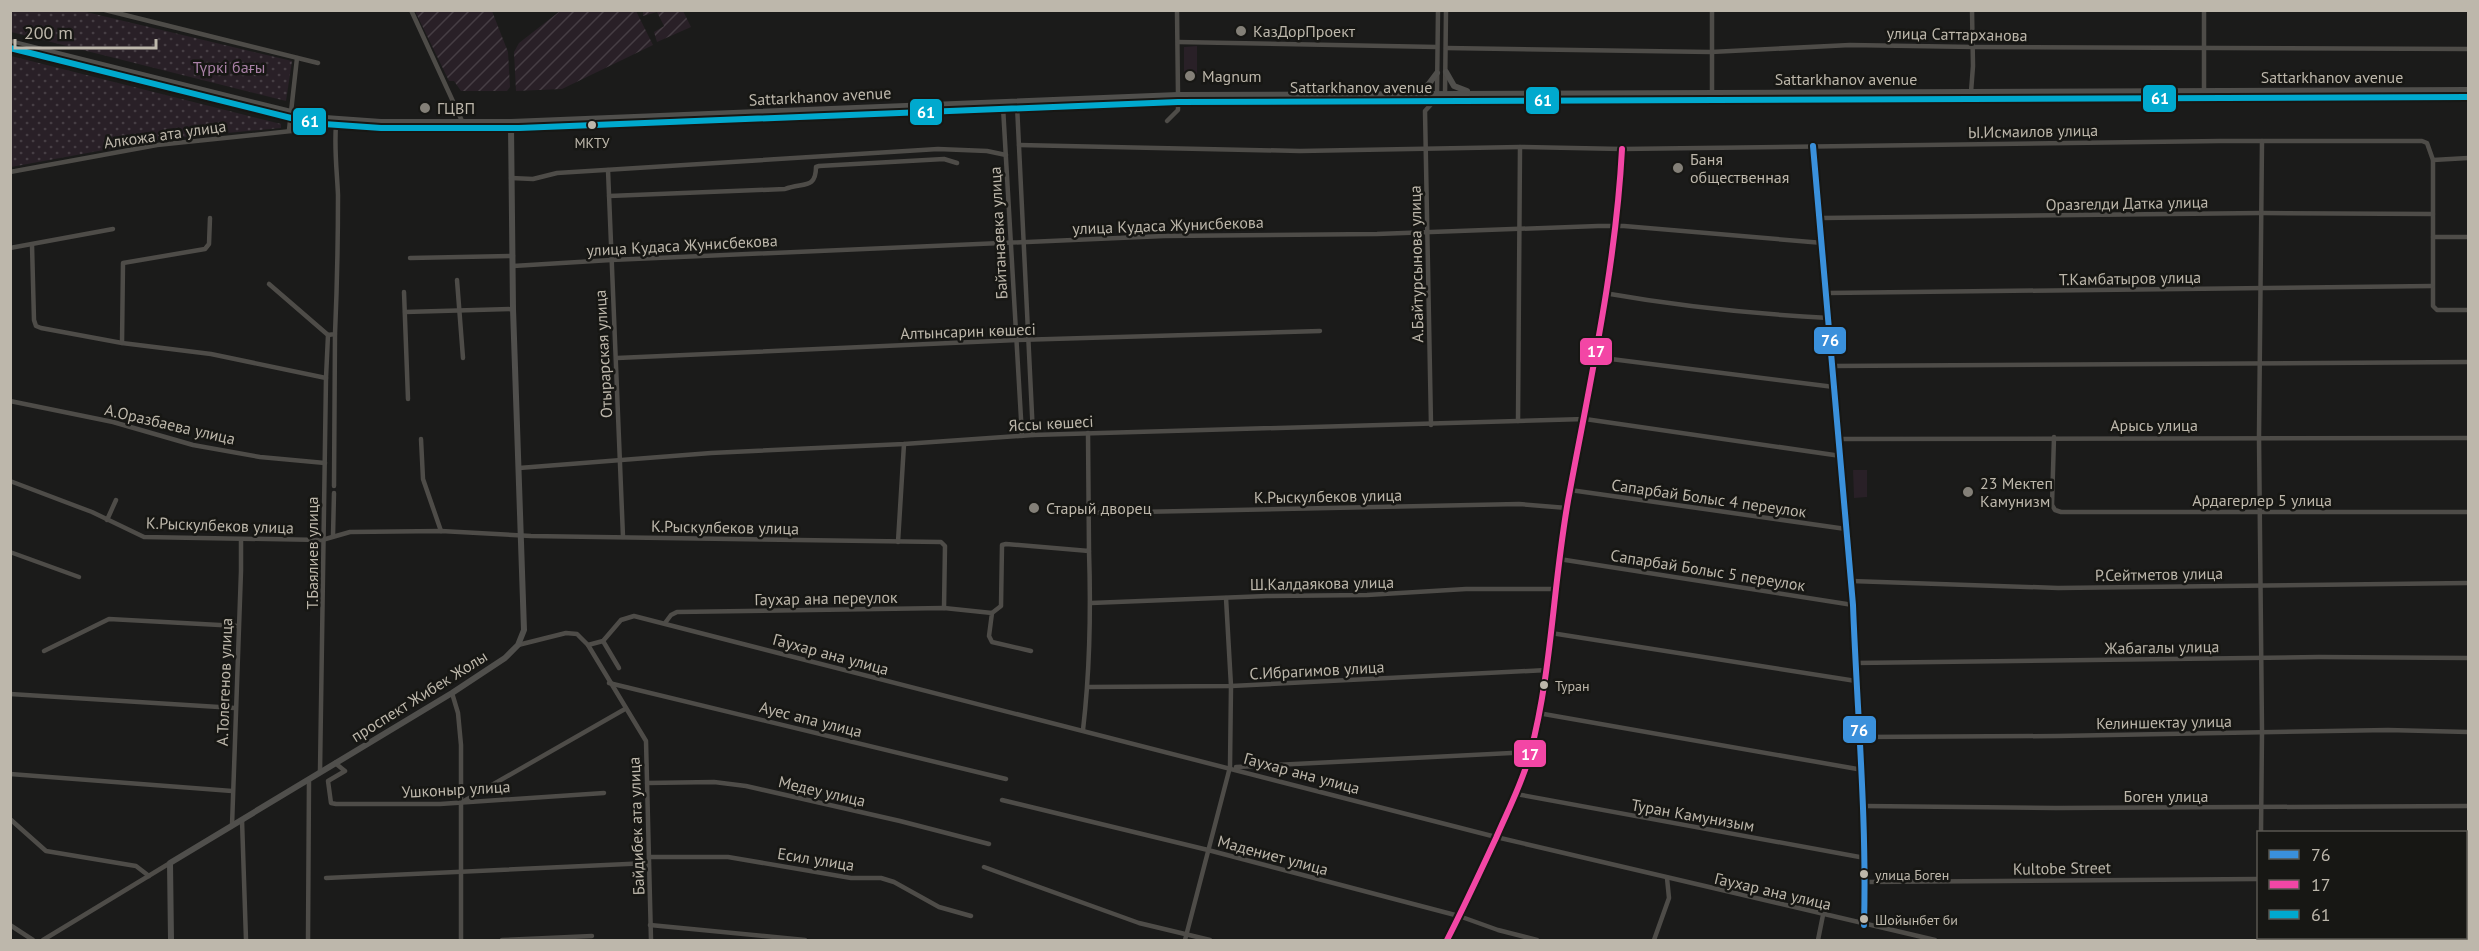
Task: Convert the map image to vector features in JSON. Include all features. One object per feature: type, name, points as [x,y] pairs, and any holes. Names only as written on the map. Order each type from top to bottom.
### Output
[{"type":"main road","name":"Sattarkhanov avenue","points":[[10,42],[324,124],[381,128],[1178,99],[1407,94],[1433,100],[1445,93],[1476,93],[1485,97]]},
{"type":"main road","name":"Sattarkhanov avenue","points":[[10,48],[291,115],[360,121],[462,121],[511,125]]},
{"type":"main road","points":[[1446,72],[1454,86],[1476,93]]},
{"type":"main road","points":[[1407,94],[1428,86],[1437,73]]},
{"type":"main road","name":"Sattarkhanov avenue","points":[[1178,99],[1444,101],[1485,97],[2204,94],[2247,90],[2469,90]]},
{"type":"main road","points":[[2247,90],[2247,98]]},
{"type":"main road","name":"Sattarkhanov avenue","points":[[1761,96],[1971,92],[2204,94],[2247,98],[2469,97]]},
{"type":"main road","points":[[511,125],[513,309],[524,630],[518,645]]},
{"type":"main road","name":"проспект Жибек Жолы","points":[[170,863],[452,693],[505,658],[518,645]]},
{"type":"main road","points":[[170,863],[171,940]]},
{"type":"street","points":[[105,10],[318,63]]},
{"type":"street","points":[[411,10],[462,121]]},
{"type":"street","points":[[1167,121],[1178,110],[1177,10]]},
{"type":"street","name":"А.Байтурсынова улица","points":[[1431,425],[1425,111],[1433,100],[1437,73],[1438,10]]},
{"type":"street","points":[[1444,101],[1446,10]]},
{"type":"street","points":[[1711,96],[1712,10]]},
{"type":"street","points":[[1971,92],[1974,47],[1972,10]]},
{"type":"street","points":[[2204,10],[2204,94]]},
{"type":"street","points":[[1178,42],[1437,47]]},
{"type":"street","name":"улица Саттарханова","points":[[1446,48],[1711,52],[1850,45],[2469,49]]},
{"type":"street","points":[[289,130],[297,58]]},
{"type":"street","name":"Байтанаевка улица","points":[[1017,104],[1033,435]]},
{"type":"street","name":"Байтанаевка улица","points":[[1003,105],[1023,436]]},
{"type":"street","name":"Алкожа ата улица","points":[[10,172],[157,145],[301,130],[324,124]]},
{"type":"street","name":"Т.Баялиев улица","points":[[334,486],[338,244],[338,187],[334,144],[336,125]]},
{"type":"street","points":[[2261,831],[2259,438],[2262,141]]},
{"type":"street","name":"Ы.Исмаилов улица","points":[[1019,145],[1211,147],[1290,151],[1520,147],[1622,149],[2422,141],[2427,143],[2433,160]]},
{"type":"street","points":[[1813,146],[1828,293],[1832,366],[1853,605],[1863,770],[1864,925]]},
{"type":"street","points":[[1518,422],[1520,147]]},
{"type":"street","points":[[511,178],[533,179],[557,173],[938,149],[1006,155]]},
{"type":"street","points":[[1447,940],[1516,794],[1531,752],[1547,670],[1554,590],[1567,508],[1585,419],[1616,226],[1622,149]]},
{"type":"street","points":[[2469,158],[2433,160],[2432,286],[2434,309],[2469,310]]},
{"type":"street","points":[[609,196],[785,189],[813,182],[816,178],[816,167],[819,166],[944,159],[957,163]]},
{"type":"street","name":"Отырарская улица","points":[[608,170],[623,537]]},
{"type":"street","name":"Оразгелди Датка улица","points":[[1821,218],[2262,213],[2433,214]]},
{"type":"street","points":[[122,343],[123,263],[205,249],[209,244],[210,218]]},
{"type":"street","name":"улица Кудаса Жунисбекова","points":[[513,266],[1164,236],[1429,232],[1616,226],[1823,243]]},
{"type":"street","points":[[10,248],[113,229]]},
{"type":"street","points":[[2433,237],[2469,237]]},
{"type":"street","points":[[32,245],[36,326],[122,343],[211,354],[326,378]]},
{"type":"street","points":[[410,258],[513,256]]},
{"type":"street","points":[[457,280],[462,358]]},
{"type":"street","points":[[269,284],[328,334],[335,334]]},
{"type":"street","name":"Т.Камбатыров улица","points":[[1828,293],[2432,286]]},
{"type":"street","points":[[404,292],[408,399]]},
{"type":"street","points":[[1604,293],[1745,312],[1829,318]]},
{"type":"street","points":[[405,312],[513,309]]},
{"type":"street","name":"Алтынсарин көшесі","points":[[617,358],[1017,340],[1320,331]]},
{"type":"street","name":"Т.Баялиев улица","points":[[320,771],[324,584],[322,540],[328,334]]},
{"type":"street","points":[[1595,357],[1834,387]]},
{"type":"street","points":[[1832,366],[2469,362]]},
{"type":"street","name":"А.Оразбаева улица","points":[[10,401],[113,422],[193,445],[260,457],[325,463]]},
{"type":"street","name":"Яссы көшесі","points":[[519,468],[1033,435],[1585,419],[1841,456]]},
{"type":"street","points":[[1083,730],[1088,687],[1091,603],[1088,434]]},
{"type":"street","name":"Ардагерлер 5 улица","points":[[2054,437],[2052,505],[2055,510],[2061,512],[2469,512]]},
{"type":"street","name":"Арысь улица","points":[[1839,439],[2469,438]]},
{"type":"street","points":[[421,439],[423,479],[441,531]]},
{"type":"street","points":[[898,542],[904,444]]},
{"type":"street","name":"К.Рыскулбеков улица","points":[[10,481],[144,537],[322,540],[350,532],[441,531],[944,543],[944,608]]},
{"type":"street","name":"Сапарбай Болыс 4 переулок","points":[[1570,490],[1846,529]]},
{"type":"street","name":"Т.Баялиев улица","points":[[333,536],[334,493]]},
{"type":"street","points":[[107,520],[116,500]]},
{"type":"street","name":"К.Рыскулбеков улица","points":[[1089,513],[1519,504],[1567,508]]},
{"type":"street","name":"А.Толегенов улица","points":[[232,826],[238,626],[242,571],[241,540]]},
{"type":"street","points":[[1031,651],[992,642],[989,636],[992,613],[1001,606],[1000,549],[1006,544],[1089,551]]},
{"type":"street","points":[[10,552],[79,577]]},
{"type":"street","name":"Сапарбай Болыс 5 переулок","points":[[1559,559],[1853,605]]},
{"type":"street","name":"Р.Сейтметов улица","points":[[1851,581],[2058,588],[2469,583]]},
{"type":"street","name":"Ш.Калдаякова улица","points":[[1091,603],[1367,595],[1466,589],[1554,590]]},
{"type":"street","points":[[1186,938],[1230,767],[1231,686],[1226,598]]},
{"type":"street","name":"Гаухар ана переулок","points":[[665,623],[670,615],[677,612],[944,608],[992,613]]},
{"type":"street","name":"Гаухар ана улица","points":[[603,641],[621,620],[629,616],[665,623],[1496,837],[1935,940]]},
{"type":"street","points":[[44,651],[110,619],[238,626]]},
{"type":"street","points":[[518,645],[566,633],[577,634],[588,645],[603,641],[619,668]]},
{"type":"street","points":[[1551,633],[1856,681]]},
{"type":"street","name":"Байдибек ата улица","points":[[588,645],[646,741],[651,940]]},
{"type":"street","name":"Жабагалы улица","points":[[1855,663],[2469,658]]},
{"type":"street","name":"С.Ибрагимов улица","points":[[1088,687],[1231,686],[1547,670]]},
{"type":"street","name":"Ауес апа улица","points":[[609,683],[1006,779]]},
{"type":"street","points":[[452,693],[458,712],[461,745],[461,940]]},
{"type":"street","points":[[10,694],[235,708]]},
{"type":"street","points":[[462,803],[625,709]]},
{"type":"street","points":[[1538,713],[1863,770]]},
{"type":"street","name":"Келиншектау улица","points":[[1860,736],[2469,732]]},
{"type":"street","points":[[1230,767],[1531,752]]},
{"type":"street","name":"Ушконыр улица","points":[[335,763],[345,771],[328,781],[329,798],[331,803],[336,804],[462,803],[500,798],[604,793]]},
{"type":"street","points":[[10,774],[232,791]]},
{"type":"street","points":[[308,940],[309,779]]},
{"type":"street","name":"Медеу улица","points":[[647,783],[714,782],[746,786],[989,844]]},
{"type":"street","name":"Туран Камунизым","points":[[1516,794],[1865,858]]},
{"type":"street","name":"Мадениет улица","points":[[1002,800],[1208,850],[1459,916],[1498,930],[1537,940]]},
{"type":"street","name":"Боген улица","points":[[1864,806],[2260,808],[2469,806]]},
{"type":"street","points":[[10,819],[46,851],[136,866],[149,876]]},
{"type":"street","points":[[242,820],[246,940]]},
{"type":"street","name":"Есил улица","points":[[327,878],[728,857],[851,878],[880,878],[894,882],[939,907],[971,916]]},
{"type":"street","name":"проспект Жибек Жолы","points":[[43,940],[170,863]]},
{"type":"street","points":[[984,867],[1139,923],[1186,938],[1210,940]]},
{"type":"street","points":[[1654,940],[1669,898],[1667,878]]},
{"type":"street","name":"Kultobe Street","points":[[1865,882],[2257,879]]},
{"type":"street","points":[[1818,940],[1823,915]]},
{"type":"street","points":[[10,925],[33,940]]},
{"type":"street","points":[[650,925],[805,940]]},
{"type":"street","points":[[502,940],[592,936]]},
{"type":"green space","points":[[643,10],[683,11],[691,27],[657,42],[654,32],[664,26],[657,12],[643,16]]},
{"type":"green space","name":"Түркі бағы","points":[[10,11],[82,11],[292,61],[286,101],[11,32]]},
{"type":"green space","points":[[415,11],[492,11],[508,52],[510,87],[507,91],[461,91],[454,81],[449,81]]},
{"type":"green space","points":[[560,11],[636,11],[653,45],[562,89],[516,91],[514,52],[519,43]]},
{"type":"green space","points":[[1197,46],[1197,74],[1184,75],[1184,47]]},
{"type":"green space","points":[[11,56],[281,124],[281,128],[164,139],[11,167]]},
{"type":"green space","points":[[1853,470],[1867,470],[1867,497],[1854,498]]},
{"type":"transit line","name":"61","points":[[10,48],[291,118],[324,124],[381,128],[519,128],[1178,102],[2468,97]]},
{"type":"transit line","name":"76","points":[[1813,146],[1853,605],[1863,805],[1864,925]]},
{"type":"transit line","name":"17","points":[[1447,940],[1519,786],[1538,722],[1564,523],[1608,278],[1622,149]]},
{"type":"place","name":"КазДорПроект","points":[[1241,31]]},
{"type":"place","name":"Magnum","points":[[1190,76]]},
{"type":"place","name":"ГЦВП","points":[[425,108]]},
{"type":"place","name":"МКТУ","points":[[592,125]]},
{"type":"place","name":"Баня общественная","points":[[1678,168]]},
{"type":"place","name":"23 Мектеп Камунизм","points":[[1968,492]]},
{"type":"place","name":"Старый дворец","points":[[1034,508]]},
{"type":"place","name":"Туран","points":[[1544,685]]},
{"type":"place","name":"улица Боген","points":[[1864,874]]},
{"type":"place","name":"Шойынбет би","points":[[1864,919]]}]
